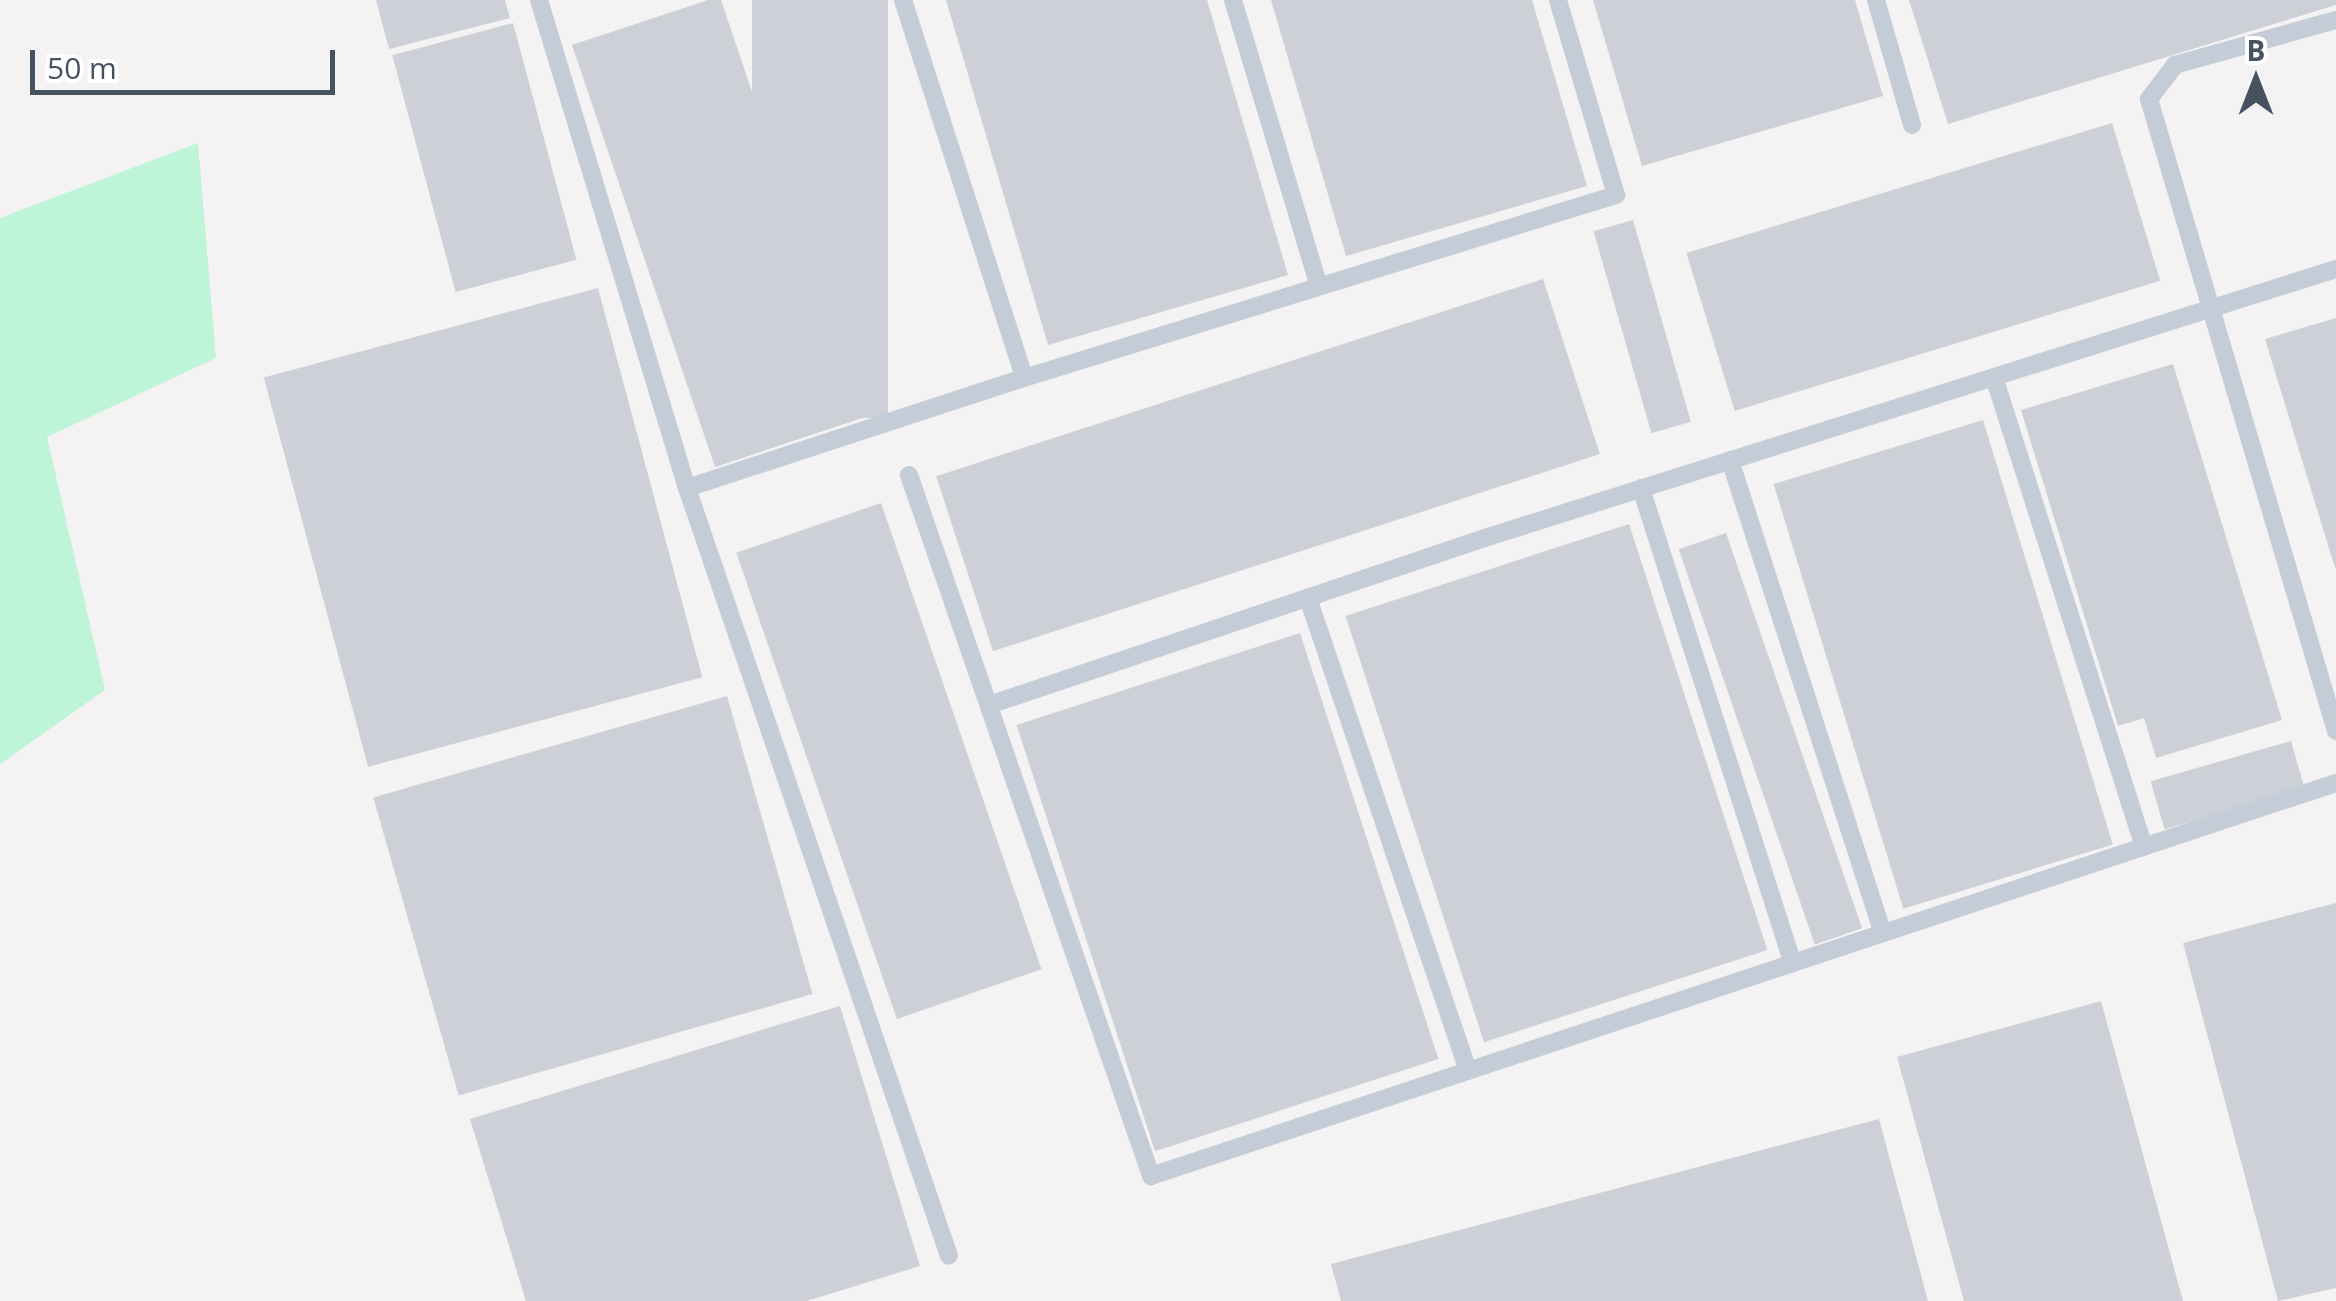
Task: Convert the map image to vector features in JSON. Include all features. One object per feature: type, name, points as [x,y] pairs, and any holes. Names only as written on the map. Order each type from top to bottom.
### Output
[{"type":"lane","points":[[539,0],[688,488],[949,1256]]},
{"type":"lane","points":[[903,0],[1024,378]]},
{"type":"lane","points":[[1233,0],[1320,286]]},
{"type":"lane","points":[[688,488],[1024,378],[1616,196],[1558,0]]},
{"type":"lane","points":[[1876,0],[1912,125]]},
{"type":"lane","points":[[2336,20],[2175,64],[2150,88],[2336,731]]},
{"type":"lane","points":[[990,705],[1641,488],[2336,269]]},
{"type":"lane","points":[[1994,377],[2144,847]]},
{"type":"lane","points":[[1730,460],[1883,933]]},
{"type":"lane","points":[[909,475],[1151,1176],[2336,783]]},
{"type":"lane","points":[[1641,488],[1792,964]]},
{"type":"lane","points":[[1308,598],[1468,1070]]},
{"type":"green space","points":[[198,143],[216,358],[47,437],[105,690],[0,764],[0,218]]},
{"type":"building","points":[[376,0],[505,0],[510,18],[389,49]]},
{"type":"building","points":[[708,0],[721,0],[862,418],[715,467],[572,45]]},
{"type":"building","points":[[752,0],[888,0],[888,418],[752,418]]},
{"type":"building","points":[[946,0],[1207,0],[1288,275],[1048,345]]},
{"type":"building","points":[[1271,0],[1532,0],[1587,186],[1346,256]]},
{"type":"building","points":[[1593,0],[1855,0],[1883,96],[1642,166]]},
{"type":"building","points":[[1909,0],[2336,0],[2336,5],[1948,124]]},
{"type":"building","points":[[513,23],[576,260],[456,292],[392,55]]},
{"type":"building","points":[[2112,123],[2160,281],[1735,411],[1686,253]]},
{"type":"building","points":[[1633,220],[1691,422],[1651,433],[1594,231]]},
{"type":"building","points":[[1543,279],[1600,454],[993,651],[936,476]]},
{"type":"building","points":[[598,288],[702,677],[368,767],[264,378]]},
{"type":"building","points":[[2336,318],[2336,567],[2335,568],[2265,339]]},
{"type":"building","points":[[2173,364],[2282,720],[2156,758],[2144,718],[2118,726],[2021,410]]},
{"type":"building","points":[[1983,420],[2113,845],[1903,909],[1774,484]]},
{"type":"building","points":[[881,503],[1042,969],[897,1019],[736,553]]},
{"type":"building","points":[[1629,524],[1767,950],[1484,1042],[1346,616]]},
{"type":"building","points":[[1726,533],[1862,928],[1815,945],[1679,549]]},
{"type":"building","points":[[1300,633],[1438,1059],[1155,1151],[1017,725]]},
{"type":"building","points":[[727,696],[812,994],[459,1095],[373,797]]},
{"type":"building","points":[[2291,741],[2305,789],[2164,829],[2151,781]]},
{"type":"building","points":[[2336,903],[2336,1288],[2278,1301],[2183,943]]},
{"type":"building","points":[[2101,1001],[2183,1301],[1964,1301],[1897,1057]]},
{"type":"building","points":[[840,1006],[920,1266],[807,1301],[526,1301],[470,1119]]},
{"type":"building","points":[[1879,1119],[1928,1301],[1341,1301],[1331,1264]]}]
